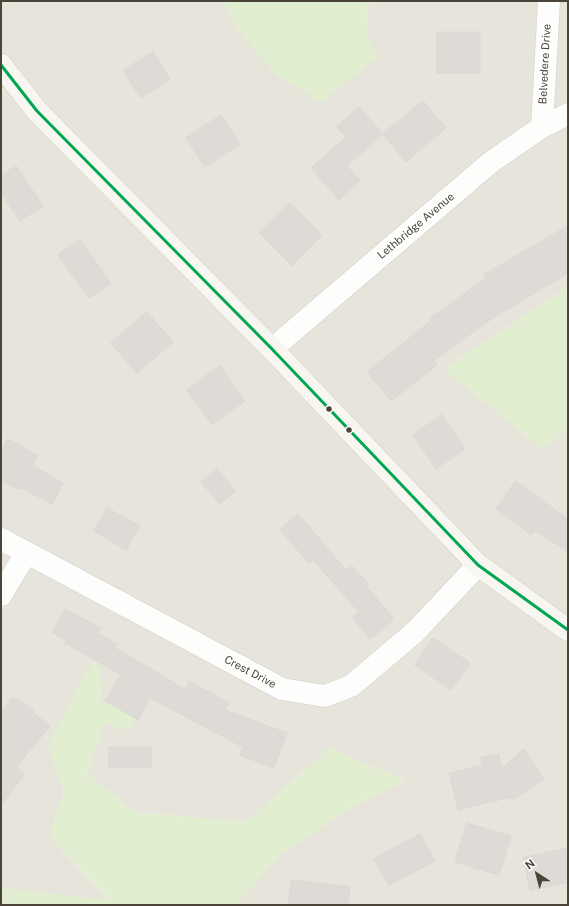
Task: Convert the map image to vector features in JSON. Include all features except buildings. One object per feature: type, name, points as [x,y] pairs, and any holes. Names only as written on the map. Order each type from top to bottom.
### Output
[{"type":"main road","points":[[1,65],[37,111],[272,349],[478,565],[568,630]]},
{"type":"street","name":"Belvedere Drive","points":[[542,127],[549,1]]},
{"type":"street","name":"Lethbridge Avenue","points":[[272,349],[491,162],[542,127],[568,114]]},
{"type":"street","name":"Crest Drive","points":[[1,539],[282,689],[325,696],[351,686],[415,632],[478,565]]},
{"type":"street","points":[[1,595],[26,553]]},
{"type":"shaded area","points":[[1,1],[224,1],[240,33],[366,36],[369,1],[568,1],[568,287],[444,369],[542,448],[568,429],[568,905],[236,905],[277,857],[350,808],[405,781],[330,748],[246,822],[135,812],[87,774],[104,721],[137,711],[99,702],[102,688],[48,743],[64,792],[49,836],[109,901],[1,888]]},
{"type":"green space","points":[[224,1],[369,1],[366,36],[378,57],[321,102],[276,75],[240,33]]},
{"type":"green space","points":[[568,287],[568,429],[542,448],[444,369]]},
{"type":"green space","points":[[96,656],[102,688],[99,702],[138,712],[127,731],[104,722],[87,774],[135,812],[246,822],[330,748],[405,781],[350,808],[278,857],[236,905],[1,905],[1,888],[109,900],[49,836],[64,792],[48,743]]},
{"type":"transit line","points":[[1,65],[37,111],[272,349],[478,565],[568,630]]}]
